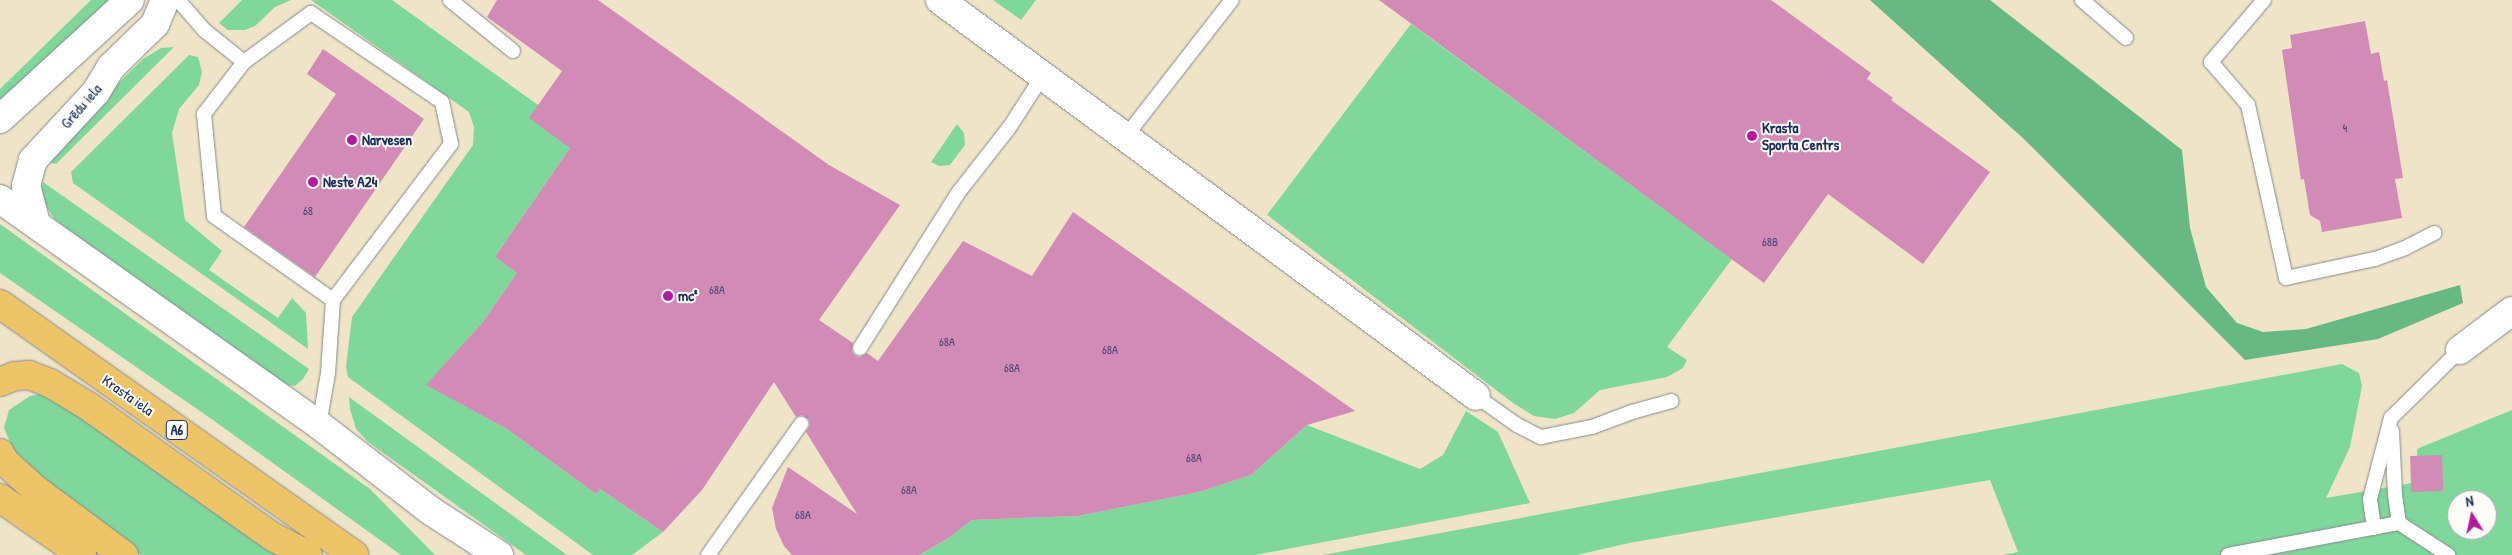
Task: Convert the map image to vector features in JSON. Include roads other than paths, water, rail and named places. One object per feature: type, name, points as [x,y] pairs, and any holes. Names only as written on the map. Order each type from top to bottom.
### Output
[{"type":"highway","name":"Krasta iela","points":[[0,304],[354,555]]},
{"type":"highway","points":[[0,382],[16,376],[29,374],[50,383],[88,406],[273,537],[308,555]]},
{"type":"highway","points":[[0,454],[5,462],[35,489],[124,555]]},
{"type":"highway","points":[[0,498],[82,555]]},
{"type":"street","points":[[0,119],[130,0]]},
{"type":"street","name":"Grēdu iela","points":[[36,223],[26,186],[32,160],[96,92],[111,67],[155,24],[165,0]]},
{"type":"street","points":[[940,0],[1476,396]]},
{"type":"street","points":[[0,199],[319,425],[431,511],[499,555]]},
{"type":"street","points":[[2460,350],[2512,311]]},
{"type":"street","points":[[431,511],[464,555]]},
{"type":"lane","points":[[178,0],[204,30],[244,62]]},
{"type":"lane","points":[[450,0],[513,51]]},
{"type":"lane","points":[[1126,136],[1232,0]]},
{"type":"lane","points":[[2082,0],[2126,38]]},
{"type":"lane","points":[[2264,0],[2211,62],[2248,105],[2286,278],[2375,259],[2405,248],[2434,233]]},
{"type":"lane","points":[[319,425],[328,373],[333,300],[451,144],[442,102],[311,13],[244,62],[204,114],[214,216],[333,300]]},
{"type":"lane","points":[[860,348],[958,193],[1009,128],[1042,77]]},
{"type":"lane","points":[[2374,528],[2370,499],[2391,418],[2460,350]]},
{"type":"lane","points":[[1476,396],[1518,425],[1541,437],[1592,427],[1632,412],[1672,401]]},
{"type":"lane","points":[[2391,418],[2395,495],[2399,523]]},
{"type":"lane","points":[[708,555],[801,424]]},
{"type":"lane","points":[[2228,555],[2399,523],[2448,555]]},
{"type":"place","name":"Krasta Sporta Centrs","points":[[1752,136]]},
{"type":"place","name":"Narvesen","points":[[352,140]]},
{"type":"place","name":"Neste A24","points":[[313,182]]},
{"type":"place","name":"mc²","points":[[668,296]]}]
